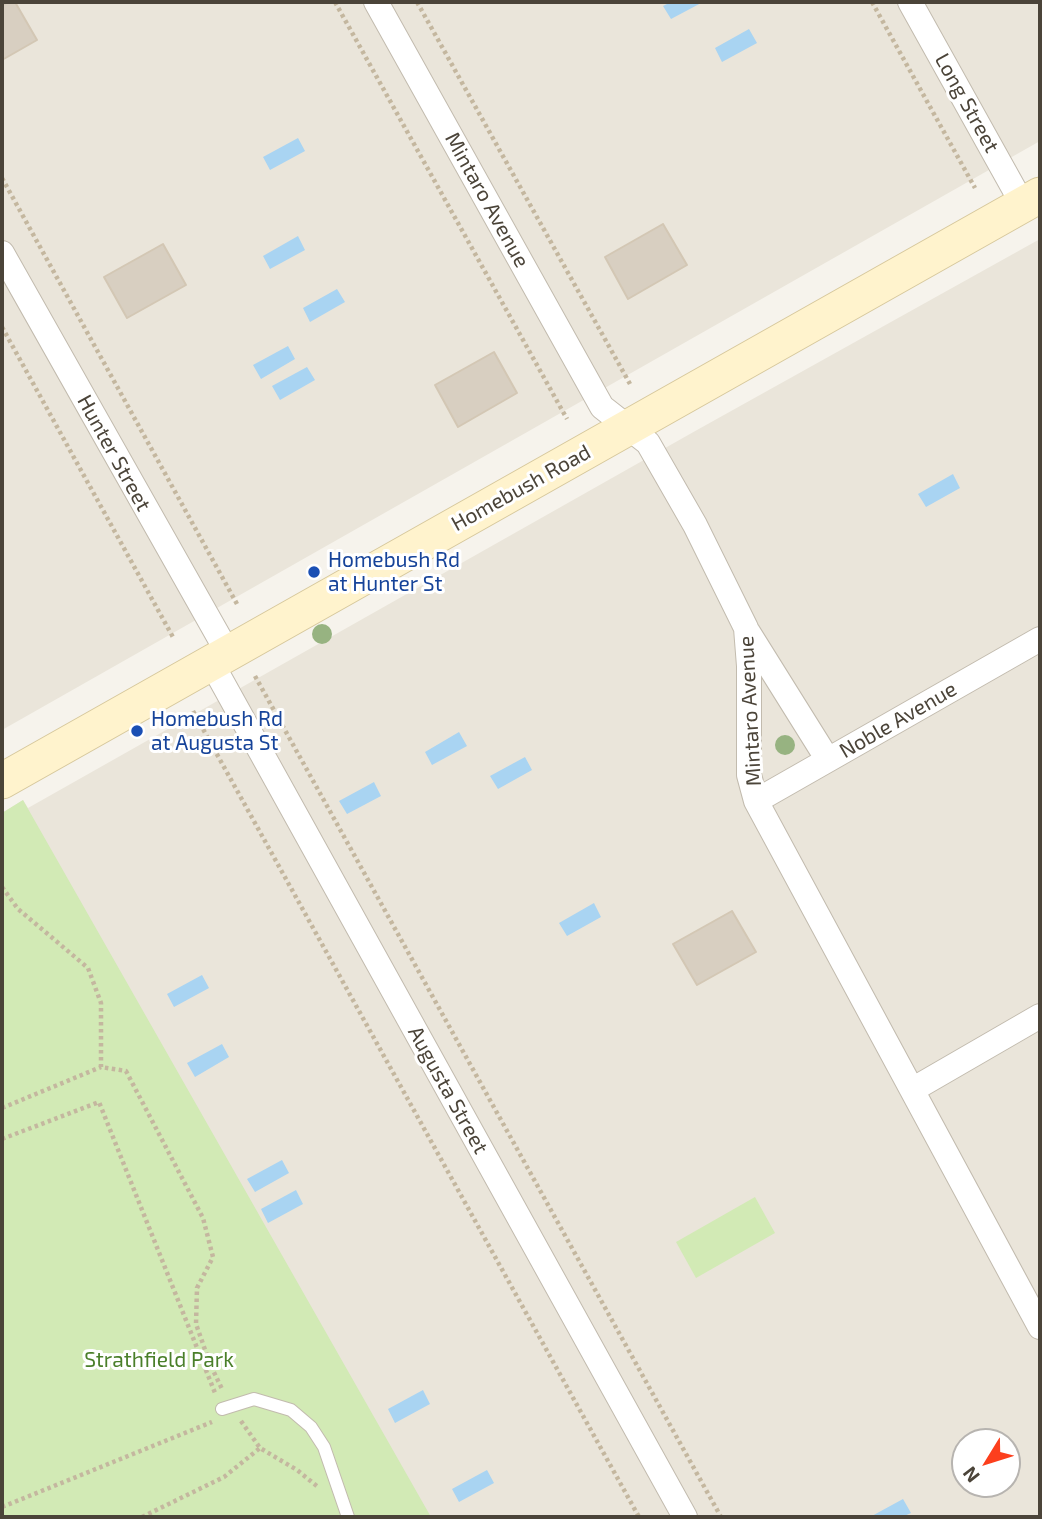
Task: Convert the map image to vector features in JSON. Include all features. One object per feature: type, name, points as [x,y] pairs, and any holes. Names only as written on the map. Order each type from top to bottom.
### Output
[{"type":"main road","name":"Homebush Road","points":[[2,781],[1032,200]]},
{"type":"street","name":"Mintaro Avenue","points":[[376,2],[598,401],[648,443],[695,525],[746,628],[750,775],[757,801],[1040,1328]]},
{"type":"street","name":"Long Street","points":[[911,2],[1032,200]]},
{"type":"street","name":"Hunter Street","points":[[6,270],[219,657]]},
{"type":"street","points":[[746,628],[828,760]]},
{"type":"street","name":"Noble Avenue","points":[[757,801],[1040,639]]},
{"type":"street","name":"Augusta Street","points":[[219,657],[685,1517]]},
{"type":"street","points":[[912,1090],[1040,1016]]},
{"type":"lane","points":[[226,1407],[254,1399],[291,1410],[311,1427],[324,1447],[347,1512]]},
{"type":"path","points":[[335,2],[567,419]]},
{"type":"path","points":[[417,2],[630,384]]},
{"type":"path","points":[[872,2],[975,188]]},
{"type":"path","points":[[2,178],[237,604]]},
{"type":"path","points":[[2,327],[174,639]]},
{"type":"path","points":[[255,676],[722,1517]]},
{"type":"path","points":[[193,710],[639,1517]]},
{"type":"path","points":[[2,887],[18,909],[88,968],[102,1003],[100,1067]]},
{"type":"path","points":[[2,1108],[100,1067],[126,1071],[204,1218],[213,1257],[197,1288],[196,1324],[226,1407],[225,1417],[2,1507]]},
{"type":"path","points":[[2,1139],[99,1102],[226,1407],[260,1448],[297,1470],[347,1512]]},
{"type":"path","points":[[142,1517],[224,1477],[260,1448]]},
{"type":"shaded area","points":[[2,2],[1040,2],[1040,141],[2,730]]},
{"type":"shaded area","points":[[1040,239],[1040,1517],[2,1517],[2,813],[23,800],[28,808]]},
{"type":"green space","name":"Strathfield Park","points":[[23,800],[431,1517],[2,1517],[2,813]]},
{"type":"green space","points":[[755,1197],[775,1233],[696,1278],[676,1242]]},
{"type":"water","points":[[671,2],[703,2],[671,19],[663,6]]},
{"type":"water","points":[[749,29],[757,43],[722,62],[715,48]]},
{"type":"water","points":[[298,138],[305,151],[270,170],[263,157]]},
{"type":"water","points":[[298,236],[305,250],[270,269],[263,256]]},
{"type":"water","points":[[337,289],[345,302],[310,322],[303,308]]},
{"type":"water","points":[[288,346],[295,359],[261,379],[253,365]]},
{"type":"water","points":[[307,367],[315,380],[280,400],[272,386]]},
{"type":"water","points":[[953,474],[960,488],[926,507],[918,494]]},
{"type":"water","points":[[459,732],[467,746],[432,765],[425,752]]},
{"type":"water","points":[[525,757],[532,770],[498,789],[490,776]]},
{"type":"water","points":[[374,782],[381,796],[347,814],[339,801]]},
{"type":"water","points":[[594,903],[601,917],[567,936],[559,923]]},
{"type":"water","points":[[202,975],[209,988],[174,1007],[167,994]]},
{"type":"water","points":[[222,1044],[229,1057],[195,1077],[187,1063]]},
{"type":"water","points":[[282,1160],[289,1173],[255,1192],[247,1179]]},
{"type":"water","points":[[296,1190],[303,1204],[268,1223],[261,1209]]},
{"type":"water","points":[[423,1390],[430,1404],[395,1423],[388,1409]]},
{"type":"water","points":[[487,1470],[494,1483],[459,1502],[452,1489]]},
{"type":"water","points":[[903,1499],[911,1513],[902,1517],[870,1517]]},
{"type":"building","points":[[15,2],[37,40],[2,60],[2,5]]},
{"type":"building","points":[[663,224],[687,265],[628,299],[605,257]]},
{"type":"building","points":[[163,244],[186,285],[127,318],[104,277]]},
{"type":"building","points":[[494,352],[517,393],[458,427],[435,385]]},
{"type":"building","points":[[732,911],[756,952],[697,985],[673,944]]},
{"type":"place","name":"Homebush Rd at Hunter St","points":[[314,572]]},
{"type":"place","name":"Homebush Rd at Augusta St","points":[[137,731]]}]
